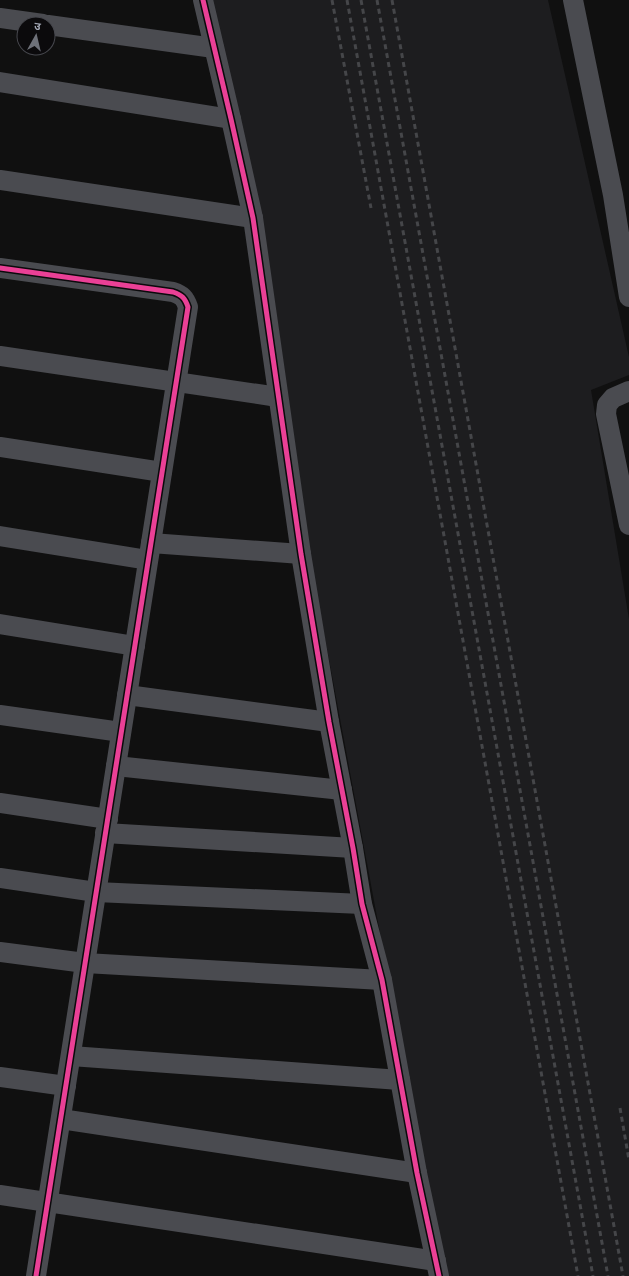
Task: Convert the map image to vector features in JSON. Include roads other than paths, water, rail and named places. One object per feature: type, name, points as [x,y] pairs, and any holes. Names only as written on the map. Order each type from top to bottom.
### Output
[{"type":"street","points":[[0,1196],[48,1202],[437,1268],[417,1173],[382,980],[362,904],[354,848],[329,722],[301,554],[252,218],[231,119],[203,0]]},
{"type":"street","points":[[573,0],[613,195],[629,297]]},
{"type":"street","points":[[0,18],[16,20]]},
{"type":"street","points":[[56,26],[214,48]]},
{"type":"street","points":[[0,82],[231,119]]},
{"type":"street","points":[[0,180],[252,218]]},
{"type":"street","points":[[0,268],[173,292],[181,294],[186,299],[188,307],[36,1276]]},
{"type":"street","points":[[0,356],[278,397]]},
{"type":"street","points":[[629,391],[610,402],[607,405],[606,414],[627,505],[629,525]]},
{"type":"street","points":[[0,447],[162,472]]},
{"type":"street","points":[[0,536],[150,551],[301,554]]},
{"type":"street","points":[[0,624],[135,646]]},
{"type":"street","points":[[127,695],[329,722]]},
{"type":"street","points":[[0,715],[121,732]]},
{"type":"street","points":[[116,766],[342,790]]},
{"type":"street","points":[[0,803],[107,826],[354,848]]},
{"type":"street","points":[[0,878],[96,892],[362,904]]},
{"type":"street","points":[[0,952],[85,963],[382,980]]},
{"type":"street","points":[[71,1056],[400,1080]]},
{"type":"street","points":[[0,1077],[66,1086]]},
{"type":"street","points":[[61,1119],[417,1173]]},
{"type":"railway","points":[[332,0],[371,208]]},
{"type":"railway","points":[[347,0],[578,1276]]},
{"type":"railway","points":[[361,0],[593,1276]]},
{"type":"railway","points":[[377,0],[608,1276]]},
{"type":"railway","points":[[392,0],[623,1276]]},
{"type":"railway","points":[[620,1108],[629,1160]]}]
